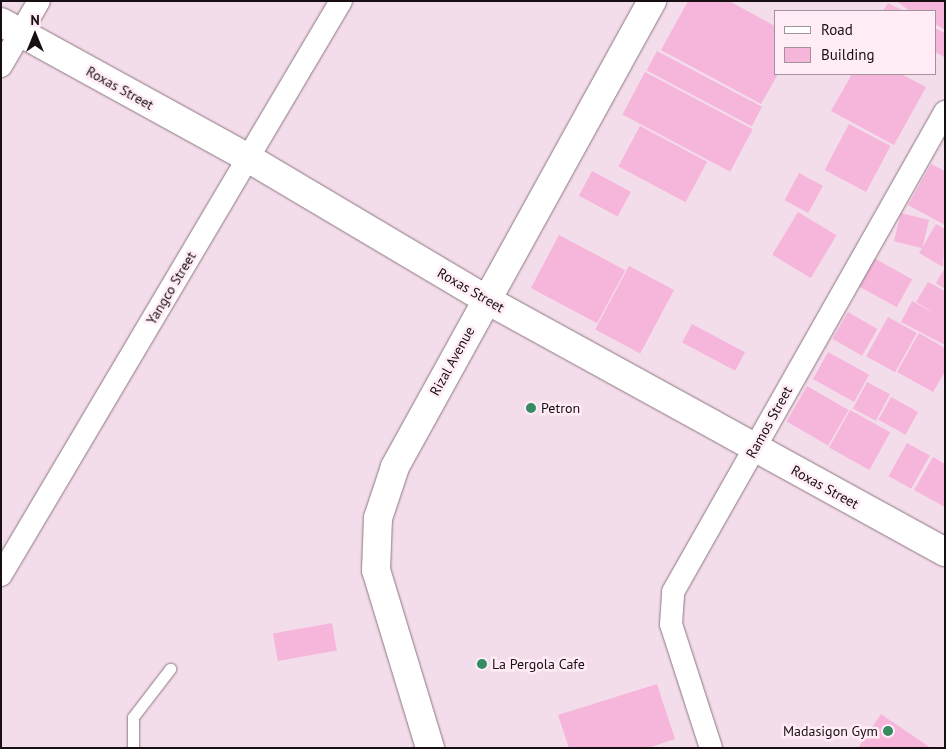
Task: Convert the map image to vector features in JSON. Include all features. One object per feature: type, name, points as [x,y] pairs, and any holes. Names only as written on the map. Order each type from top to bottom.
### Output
[{"type":"main road","name":"Rizal Avenue","points":[[430,748],[376,570],[378,518],[395,467],[652,1]]},
{"type":"main road","name":"Roxas Street","points":[[11,27],[248,158],[487,300],[945,552]]},
{"type":"street","points":[[1,66],[11,27],[39,1]]},
{"type":"street","name":"Yangco Street","points":[[1,575],[340,1]]},
{"type":"street","name":"Ramos Street","points":[[711,748],[672,624],[671,607],[673,592],[945,112]]},
{"type":"lane","points":[[133,748],[134,717],[170,669]]},
{"type":"building","points":[[688,1],[729,1],[774,25],[774,75],[777,75],[761,104],[661,50]]},
{"type":"building","points":[[896,1],[945,1],[945,30],[936,25],[936,10],[909,10]]},
{"type":"building","points":[[888,3],[902,10],[884,10]]},
{"type":"building","points":[[936,28],[945,33],[944,57],[936,53]]},
{"type":"building","points":[[657,51],[762,107],[752,126],[647,70]]},
{"type":"building","points":[[645,72],[753,129],[730,172],[622,114]]},
{"type":"building","points":[[851,75],[903,75],[926,87],[894,145],[831,111]]},
{"type":"building","points":[[849,124],[890,146],[866,192],[825,170]]},
{"type":"building","points":[[640,126],[707,162],[686,202],[618,167]]},
{"type":"building","points":[[931,164],[945,171],[945,225],[908,205]]},
{"type":"building","points":[[592,171],[631,192],[618,216],[579,196]]},
{"type":"building","points":[[799,173],[823,186],[808,213],[784,200]]},
{"type":"building","points":[[798,212],[837,235],[811,278],[772,255]]},
{"type":"building","points":[[901,213],[929,220],[922,248],[894,241]]},
{"type":"building","points":[[936,224],[945,229],[943,267],[919,253]]},
{"type":"building","points":[[559,235],[625,270],[597,323],[531,288]]},
{"type":"building","points":[[872,257],[912,279],[897,307],[856,285]]},
{"type":"building","points":[[629,266],[674,290],[640,354],[595,330]]},
{"type":"building","points":[[945,268],[945,289],[936,283]]},
{"type":"building","points":[[928,282],[945,291],[945,345],[901,322],[912,301],[937,315],[916,302]]},
{"type":"building","points":[[848,312],[877,329],[862,356],[832,339]]},
{"type":"building","points":[[888,317],[917,333],[895,372],[866,356]]},
{"type":"building","points":[[692,324],[745,352],[735,371],[682,343]]},
{"type":"building","points":[[919,333],[945,348],[945,372],[933,392],[897,372]]},
{"type":"building","points":[[828,352],[869,375],[854,402],[813,379]]},
{"type":"building","points":[[867,382],[890,394],[876,421],[853,408]]},
{"type":"building","points":[[807,386],[849,410],[828,446],[786,422]]},
{"type":"building","points":[[891,397],[918,412],[906,435],[878,420]]},
{"type":"building","points":[[850,410],[890,432],[869,470],[829,448]]},
{"type":"building","points":[[907,443],[930,456],[911,489],[889,476]]},
{"type":"building","points":[[933,457],[945,464],[945,507],[914,490]]},
{"type":"building","points":[[332,623],[337,651],[278,661],[273,633]]},
{"type":"building","points":[[657,684],[675,739],[648,748],[569,748],[558,715]]},
{"type":"building","name":"Madasigon Gym","points":[[881,714],[931,748],[858,748]]},
{"type":"place","name":"Petron","points":[[531,408]]},
{"type":"place","name":"La Pergola Cafe","points":[[482,664]]},
{"type":"place","name":"Madasigon Gym","points":[[888,731]]}]
